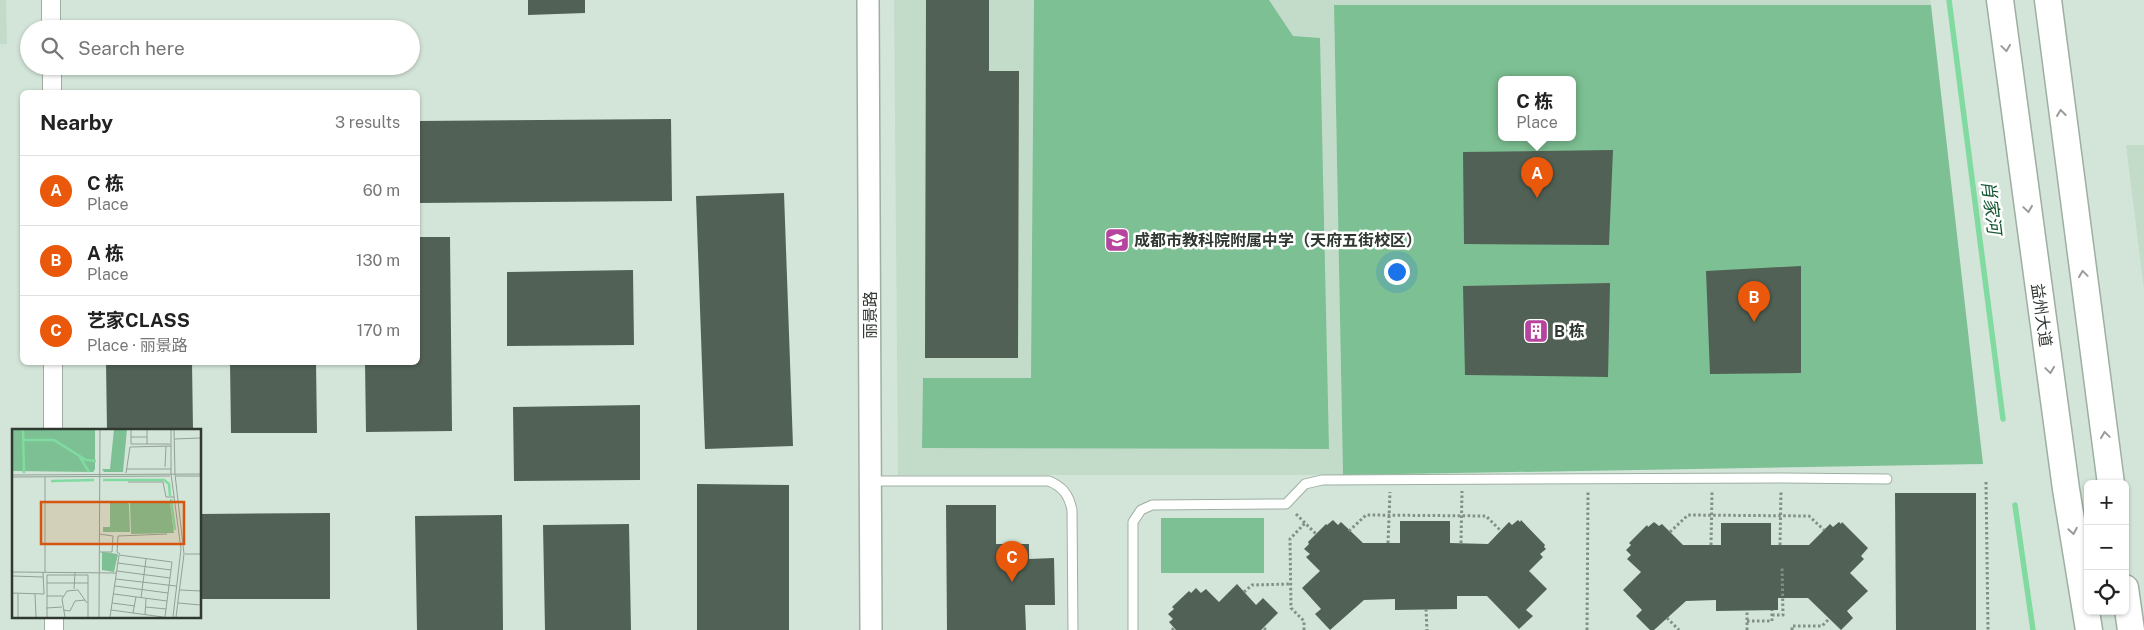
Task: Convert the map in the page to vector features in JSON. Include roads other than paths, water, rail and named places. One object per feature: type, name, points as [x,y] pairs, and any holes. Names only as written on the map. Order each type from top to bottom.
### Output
[{"type":"main road","name":"益州大道","points":[[2000,0],[2066,489],[2088,630]]},
{"type":"main road","points":[[2048,0],[2110,480]]},
{"type":"main road","points":[[2129,615],[2131,630]]},
{"type":"street","points":[[51,0],[51,20]]},
{"type":"street","name":"丽景路","points":[[868,0],[871,630]]},
{"type":"street","points":[[52,75],[52,90]]},
{"type":"street","points":[[53,365],[53,429]]},
{"type":"lane","points":[[1133,630],[1133,522],[1141,510],[1152,505],[1286,504],[1305,484],[1322,480],[1887,479]]},
{"type":"lane","points":[[870,481],[1049,481],[1059,485],[1068,496],[1072,510],[1073,630]]},
{"type":"waterway","name":"肖家河","points":[[1949,0],[2003,419]]},
{"type":"waterway","name":"肖家河","points":[[2015,505],[2033,630]]},
{"type":"place","name":"C 栋","points":[[1537,198]]},
{"type":"place","name":"成都市教科院附属中学（天府五街校区）","points":[[1117,240]]},
{"type":"place","name":"A 栋","points":[[1754,322]]},
{"type":"place","name":"B 栋","points":[[1536,331]]},
{"type":"place","name":"艺家CLASS","points":[[1012,582]]}]
